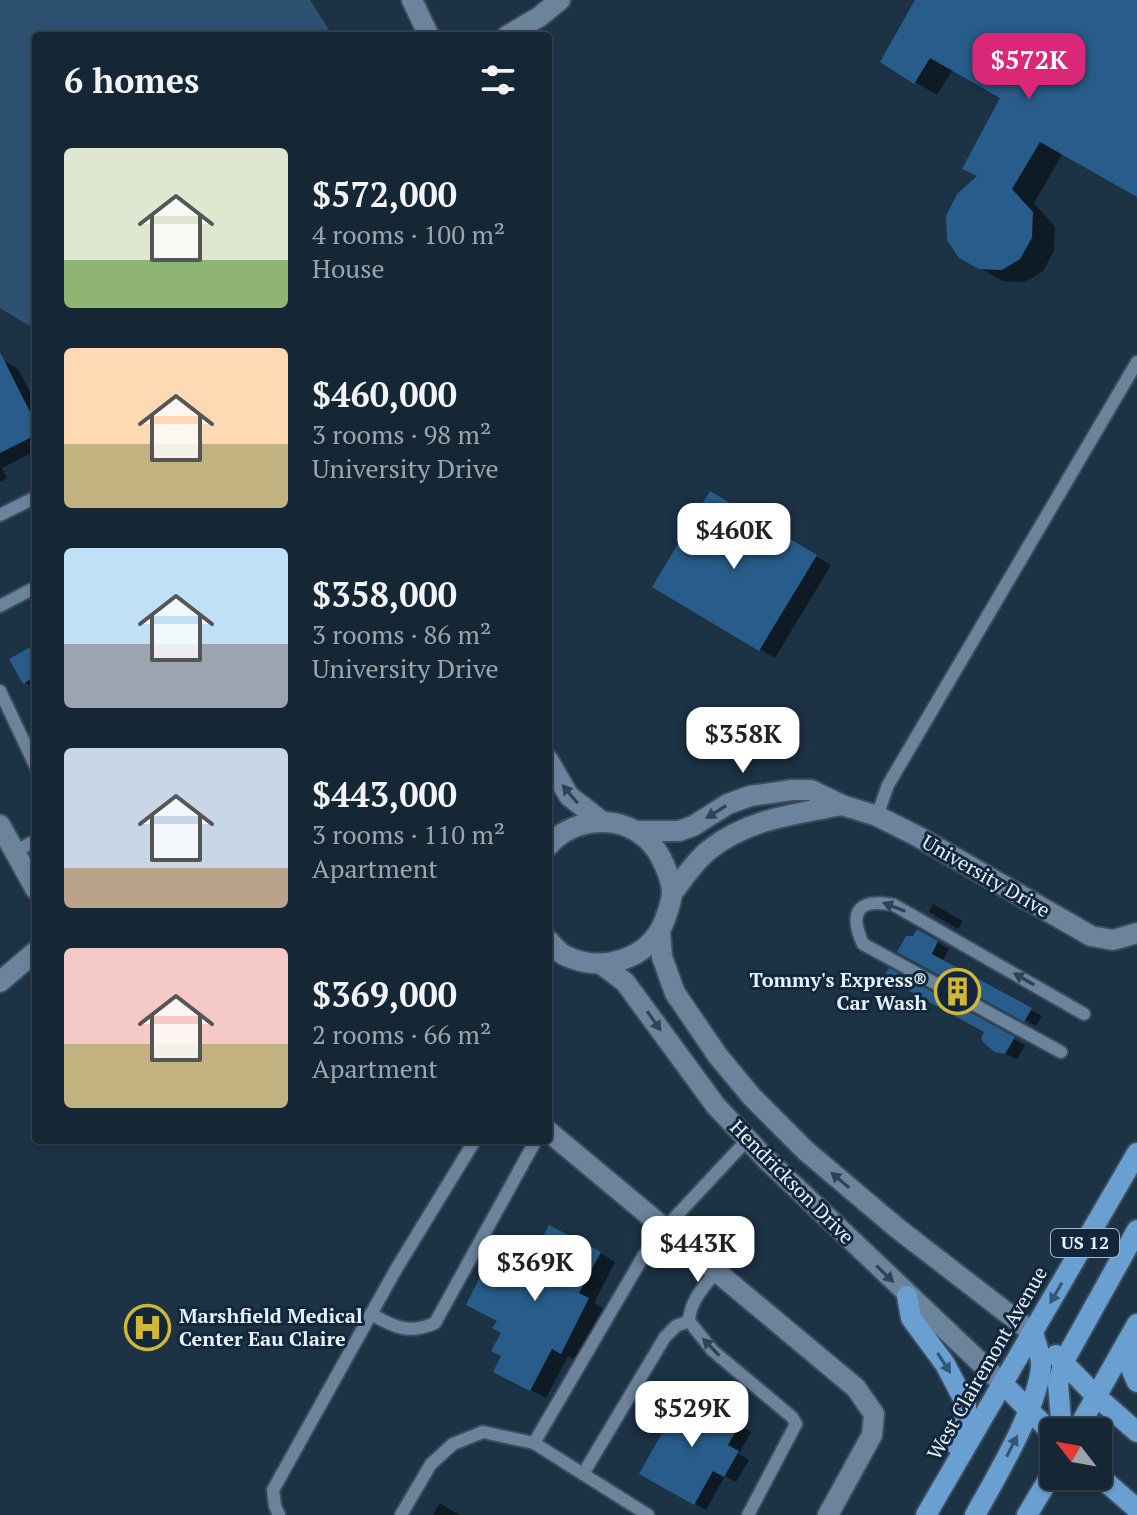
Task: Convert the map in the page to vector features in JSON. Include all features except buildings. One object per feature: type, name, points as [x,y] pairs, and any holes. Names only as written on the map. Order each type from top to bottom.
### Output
[{"type":"main road","name":"West Clairemont Avenue","points":[[926,1515],[1137,1153]]},
{"type":"main road","points":[[1061,1418],[1058,1384],[1064,1361],[1137,1230]]},
{"type":"main road","points":[[907,1296],[911,1318],[945,1364],[966,1404],[963,1428],[948,1476]]},
{"type":"main road","points":[[1033,1333],[1137,1432]]},
{"type":"main road","points":[[975,1515],[1015,1440],[1038,1386],[1041,1365],[1033,1333]]},
{"type":"main road","points":[[1132,1334],[1129,1364],[1137,1382]]},
{"type":"main road","points":[[1084,1418],[1132,1334]]},
{"type":"main road","points":[[1003,1384],[1040,1421]]},
{"type":"main road","points":[[1112,1487],[1137,1509]]},
{"type":"main road","points":[[1027,1515],[1042,1490]]},
{"type":"street","points":[[412,0],[427,32]]},
{"type":"street","points":[[514,32],[560,0]]},
{"type":"street","points":[[552,767],[569,796],[600,820]]},
{"type":"street","name":"University Drive","points":[[600,820],[638,831],[679,831],[728,804],[770,791],[811,790],[842,805],[877,816],[917,836],[1091,936],[1113,940],[1133,935]]},
{"type":"street","name":"University Drive","points":[[673,892],[708,850],[731,835],[778,817],[842,805]]},
{"type":"street","points":[[552,842],[577,825],[600,820]]},
{"type":"street","points":[[0,825],[32,883]]},
{"type":"street","points":[[553,950],[582,962],[601,964],[624,960],[646,948],[660,931],[673,892],[667,870],[656,849],[638,831]]},
{"type":"street","name":"Hendrickson Drive","points":[[660,931],[662,957],[675,993],[718,1056],[752,1097],[829,1170],[919,1245],[1033,1333]]},
{"type":"street","points":[[0,982],[32,954]]},
{"type":"street","name":"Hendrickson Drive","points":[[601,964],[625,982],[716,1106],[907,1296],[1003,1384]]},
{"type":"street","points":[[552,1134],[856,1388],[874,1414],[872,1435],[828,1515]]},
{"type":"lane","points":[[877,816],[888,785],[1137,362]]},
{"type":"lane","points":[[0,515],[32,499]]},
{"type":"lane","points":[[0,606],[32,589]]},
{"type":"lane","points":[[0,691],[32,759]]},
{"type":"lane","points":[[15,852],[32,842]]},
{"type":"lane","points":[[1061,1052],[863,944],[855,917],[863,906],[875,901],[894,905],[1084,1014]]},
{"type":"lane","points":[[534,1443],[628,1280],[665,1228],[748,1139]]},
{"type":"lane","points":[[279,1515],[273,1490],[371,1314],[473,1144]]},
{"type":"lane","points":[[371,1314],[399,1329],[417,1330],[435,1323],[534,1144]]},
{"type":"lane","points":[[717,1271],[699,1292],[689,1321],[712,1350],[792,1417],[796,1424],[748,1515]]},
{"type":"lane","points":[[583,1474],[665,1337],[676,1326],[689,1321]]},
{"type":"lane","points":[[401,1515],[431,1464],[453,1444],[483,1432],[534,1443],[648,1515]]},
{"type":"shaded area","points":[[0,0],[310,0],[330,32],[32,32],[32,328],[0,308]]},
{"type":"place","name":"Tommy's Express® Car Wash","points":[[958,992]]},
{"type":"place","name":"Marshfield Medical Center Eau Claire","points":[[148,1328]]}]
